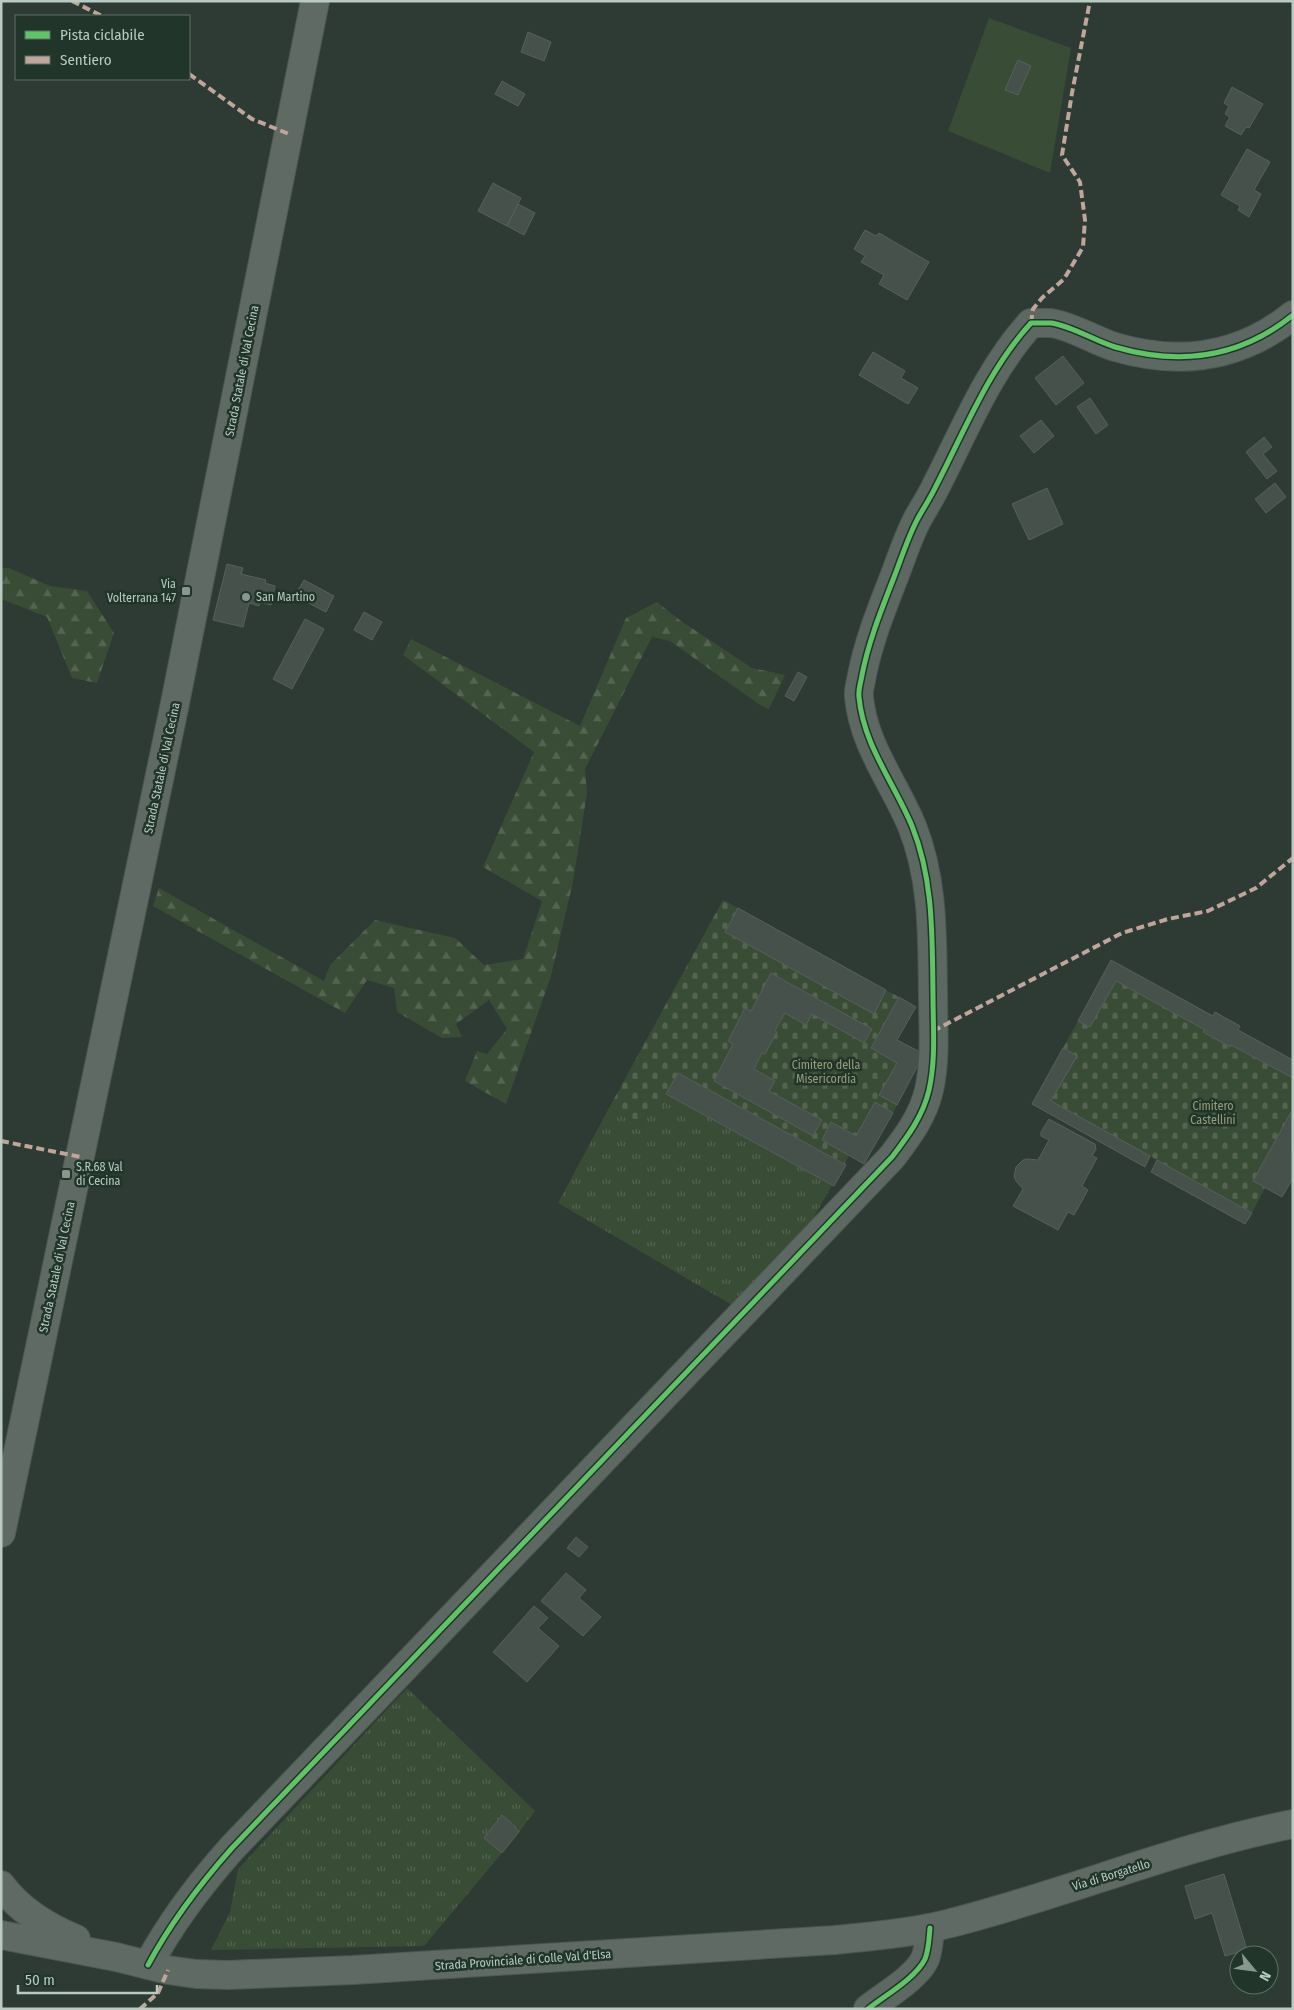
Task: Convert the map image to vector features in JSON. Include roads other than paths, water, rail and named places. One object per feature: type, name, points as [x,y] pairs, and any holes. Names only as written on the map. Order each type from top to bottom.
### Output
[{"type":"main road","name":"Strada Statale di Val Cecina","points":[[1,1533],[174,708],[315,1]]},
{"type":"main road","name":"Via di Borgatello","points":[[930,1928],[1019,1904],[1231,1839],[1293,1824]]},
{"type":"main road","name":"Strada Provinciale di Colle Val d'Elsa","points":[[5,1893],[31,1915],[62,1934],[116,1957]]},
{"type":"main road","name":"Strada Provinciale di Colle Val d'Elsa","points":[[1,1935],[116,1957],[168,1970],[196,1974],[287,1974],[835,1940],[930,1928]]},
{"type":"street","points":[[148,1965],[181,1912],[220,1861],[892,1157],[909,1135],[920,1115],[929,1091],[934,1059],[930,896],[921,853],[912,826],[898,794],[864,729],[858,695],[867,646],[915,522],[935,489],[975,407],[998,366],[1016,340],[1031,323],[1052,323],[1114,347],[1142,354],[1167,358],[1196,356],[1237,348],[1273,331],[1293,315]]},
{"type":"street","points":[[868,2009],[906,1979],[922,1963],[928,1949],[930,1928]]},
{"type":"place","name":"Via Volterrana 147","points":[[186,591]]},
{"type":"place","name":"San Martino","points":[[246,597]]},
{"type":"place","name":"S.R.68 Val di Cecina","points":[[66,1174]]},
{"type":"park label","name":"Cimitero della Misericordia","points":[[826,1072]]},
{"type":"park label","name":"Cimitero Castellini","points":[[1213,1113]]}]
